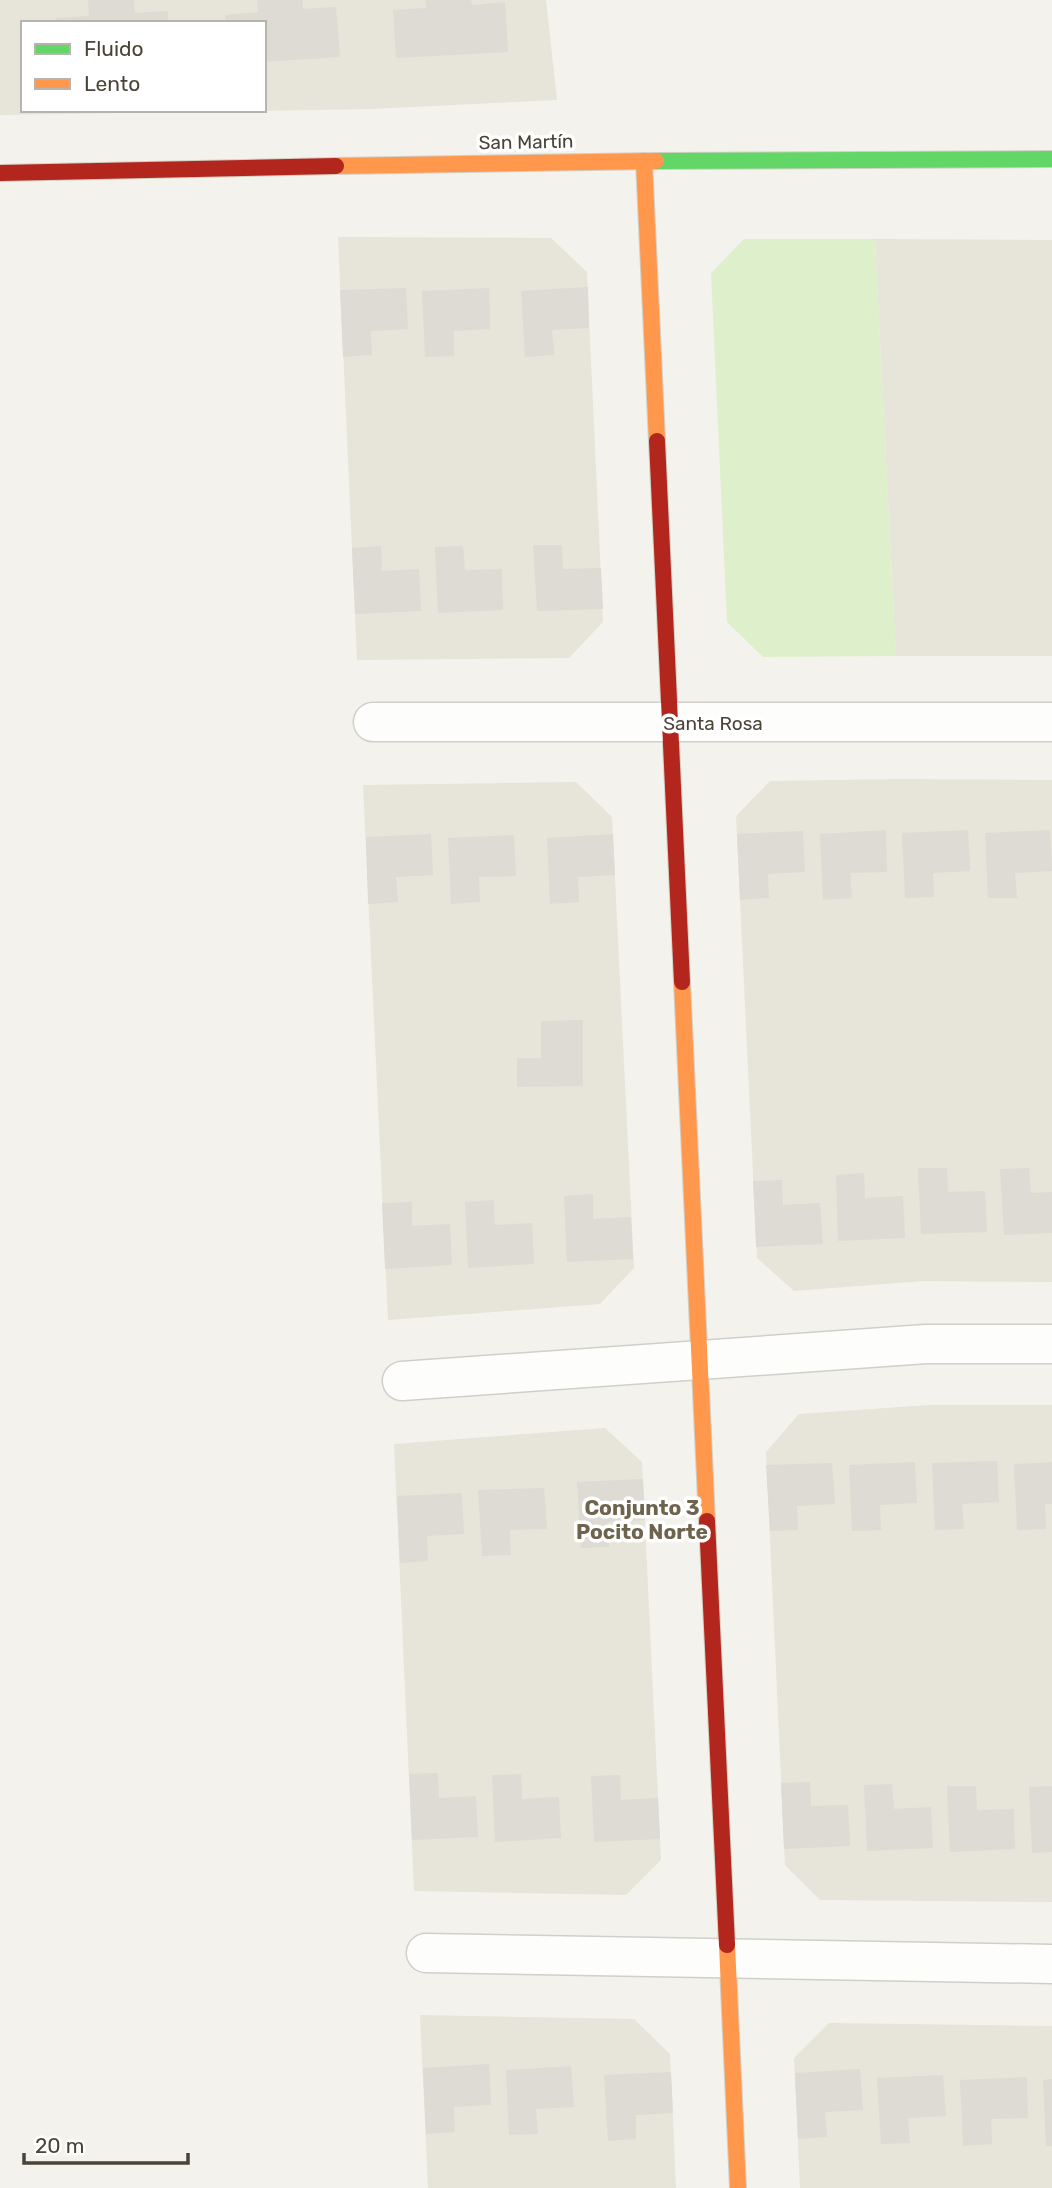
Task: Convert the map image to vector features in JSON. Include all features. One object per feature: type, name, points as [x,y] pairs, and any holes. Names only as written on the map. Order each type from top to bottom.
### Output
[{"type":"street","name":"San Martín","points":[[0,173],[644,161],[1052,159]]},
{"type":"street","points":[[644,161],[738,2188]]},
{"type":"street","name":"Santa Rosa","points":[[373,722],[1052,722]]},
{"type":"street","points":[[402,1381],[926,1344],[1052,1344]]},
{"type":"street","points":[[426,1953],[1052,1964]]},
{"type":"shaded area","points":[[0,0],[546,0],[557,100],[371,109],[266,111],[266,21],[21,21],[21,112],[186,112],[0,115]]},
{"type":"shaded area","points":[[338,237],[551,238],[587,272],[603,622],[569,658],[357,660]]},
{"type":"shaded area","points":[[875,239],[1052,240],[1052,656],[896,656]]},
{"type":"shaded area","points":[[1052,780],[1052,1282],[923,1281],[794,1291],[757,1258],[736,816],[770,781]]},
{"type":"shaded area","points":[[576,782],[612,817],[634,1268],[600,1304],[388,1320],[363,785]]},
{"type":"shaded area","points":[[929,1405],[1052,1405],[1052,1902],[820,1900],[785,1865],[766,1452],[799,1414]]},
{"type":"shaded area","points":[[605,1428],[642,1462],[661,1860],[626,1895],[414,1891],[394,1444]]},
{"type":"shaded area","points":[[420,2015],[634,2019],[670,2054],[676,2188],[428,2188]]},
{"type":"shaded area","points":[[829,2023],[1052,2026],[1052,2188],[800,2188],[794,2058]]},
{"type":"green space","points":[[744,239],[875,239],[896,656],[763,657],[727,622],[711,273]]},
{"type":"building","points":[[88,0],[134,0],[135,13],[168,11],[168,21],[57,21],[56,18],[89,16]]},
{"type":"building","points":[[257,0],[303,0],[303,9],[336,7],[340,57],[266,62],[266,21],[226,21],[225,15],[258,12]]},
{"type":"building","points":[[425,0],[471,0],[472,5],[505,2],[508,52],[396,58],[393,10],[426,8]]},
{"type":"building","points":[[588,287],[589,328],[552,330],[554,355],[525,357],[521,291]]},
{"type":"building","points":[[406,288],[408,329],[371,331],[372,355],[343,357],[340,290]]},
{"type":"building","points":[[489,288],[490,329],[454,331],[454,356],[425,357],[422,291]]},
{"type":"building","points":[[533,545],[562,545],[563,569],[601,568],[603,609],[537,611]]},
{"type":"building","points":[[381,546],[382,571],[419,569],[421,611],[355,614],[352,548]]},
{"type":"building","points":[[463,546],[465,570],[502,569],[503,610],[438,613],[435,547]]},
{"type":"building","points":[[886,830],[887,872],[850,873],[852,898],[823,900],[820,834]]},
{"type":"building","points":[[968,830],[970,871],[933,873],[934,897],[905,898],[902,833]]},
{"type":"building","points":[[1050,830],[1052,871],[1015,873],[1017,898],[988,898],[985,833]]},
{"type":"building","points":[[803,831],[805,872],[768,874],[769,898],[740,900],[737,834]]},
{"type":"building","points":[[431,834],[433,875],[396,877],[398,902],[368,904],[366,837]]},
{"type":"building","points":[[613,834],[615,875],[578,877],[579,902],[550,904],[547,838]]},
{"type":"building","points":[[514,835],[516,876],[479,877],[480,902],[451,904],[448,838]]},
{"type":"building","points":[[583,1020],[583,1086],[517,1087],[517,1058],[541,1058],[541,1021]]},
{"type":"building","points":[[918,1168],[947,1168],[948,1192],[985,1191],[987,1232],[921,1234]]},
{"type":"building","points":[[1029,1168],[1031,1193],[1052,1192],[1052,1233],[1004,1235],[1000,1169]]},
{"type":"building","points":[[864,1173],[865,1198],[903,1196],[905,1238],[838,1241],[836,1175]]},
{"type":"building","points":[[782,1180],[783,1205],[820,1203],[823,1244],[756,1247],[753,1181]]},
{"type":"building","points":[[593,1194],[593,1219],[631,1217],[633,1259],[567,1262],[564,1196]]},
{"type":"building","points":[[494,1200],[495,1225],[532,1223],[534,1264],[468,1268],[465,1202]]},
{"type":"building","points":[[412,1202],[412,1226],[450,1224],[452,1265],[385,1269],[382,1203]]},
{"type":"building","points":[[997,1461],[999,1502],[962,1504],[964,1529],[935,1530],[932,1463]]},
{"type":"building","points":[[915,1462],[917,1503],[880,1505],[881,1530],[852,1531],[849,1465]]},
{"type":"building","points":[[1052,1462],[1052,1504],[1045,1504],[1046,1529],[1017,1530],[1014,1464]]},
{"type":"building","points":[[832,1463],[835,1504],[797,1506],[798,1530],[770,1531],[766,1465]]},
{"type":"building","points":[[643,1479],[645,1520],[608,1522],[609,1547],[581,1548],[577,1482]]},
{"type":"building","points":[[544,1488],[547,1529],[510,1530],[511,1555],[482,1556],[478,1490]]},
{"type":"building","points":[[462,1493],[464,1534],[427,1536],[428,1561],[400,1563],[397,1496]]},
{"type":"building","points":[[438,1773],[439,1798],[476,1796],[478,1837],[412,1840],[409,1774]]},
{"type":"building","points":[[521,1774],[522,1799],[559,1797],[561,1838],[495,1842],[492,1775]]},
{"type":"building","points":[[620,1775],[621,1800],[658,1798],[660,1839],[594,1842],[591,1776]]},
{"type":"building","points":[[810,1782],[811,1806],[848,1805],[850,1846],[784,1849],[781,1783]]},
{"type":"building","points":[[892,1784],[894,1809],[931,1807],[933,1848],[867,1851],[864,1785]]},
{"type":"building","points":[[947,1786],[976,1786],[977,1810],[1014,1809],[1015,1849],[950,1852]]},
{"type":"building","points":[[1052,1786],[1052,1852],[1032,1853],[1029,1787]]},
{"type":"building","points":[[489,2064],[491,2105],[454,2107],[455,2132],[426,2134],[423,2068]]},
{"type":"building","points":[[571,2066],[574,2107],[536,2109],[538,2134],[509,2135],[506,2070]]},
{"type":"building","points":[[860,2069],[863,2110],[825,2112],[827,2137],[798,2139],[795,2073]]},
{"type":"building","points":[[671,2072],[673,2113],[636,2115],[636,2139],[608,2141],[604,2075]]},
{"type":"building","points":[[943,2075],[946,2116],[908,2118],[910,2143],[881,2144],[877,2078]]},
{"type":"building","points":[[1027,2077],[1028,2118],[991,2119],[992,2144],[963,2146],[960,2080]]},
{"type":"building","points":[[1052,2079],[1052,2146],[1046,2146],[1043,2080]]},
{"type":"traffic: fast","points":[[656,161],[1052,159]]},
{"type":"traffic: slow","points":[[644,161],[657,441]]},
{"type":"traffic: slow","points":[[336,166],[656,161]]},
{"type":"traffic: slow","points":[[682,982],[707,1521]]},
{"type":"traffic: slow","points":[[727,1945],[738,2188]]},
{"type":"traffic: jam","points":[[0,173],[336,166]]},
{"type":"traffic: jam","points":[[657,441],[682,982]]},
{"type":"traffic: jam","points":[[707,1521],[727,1945]]},
{"type":"district","name":"Conjunto 3 Pocito Norte","points":[[642,1519]]}]
